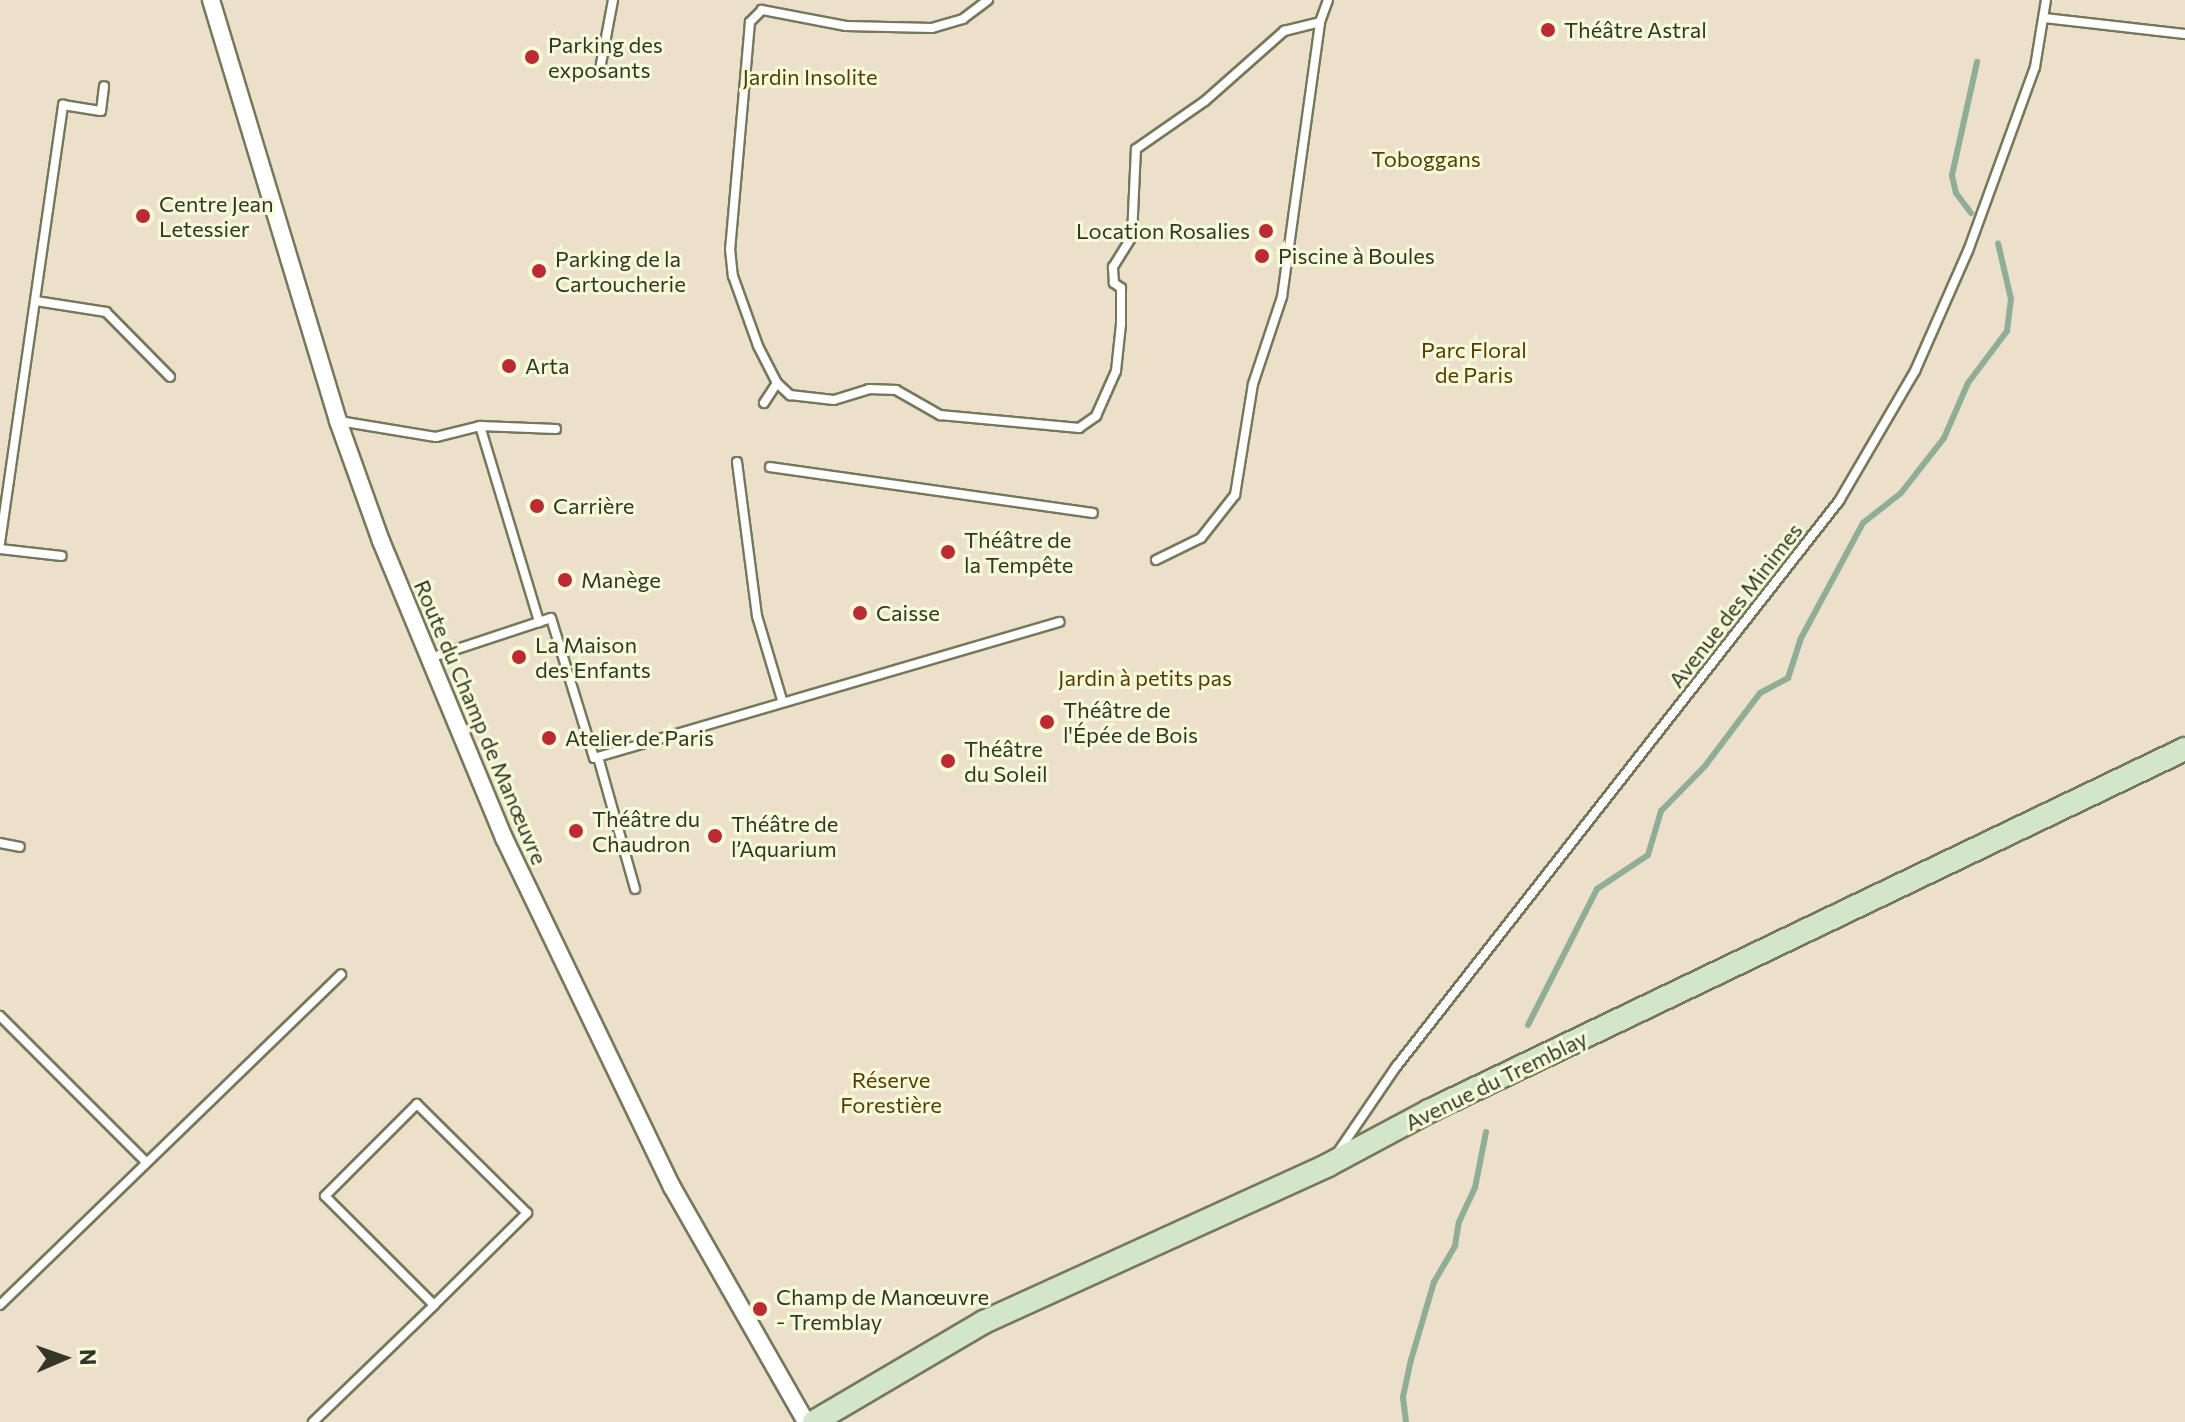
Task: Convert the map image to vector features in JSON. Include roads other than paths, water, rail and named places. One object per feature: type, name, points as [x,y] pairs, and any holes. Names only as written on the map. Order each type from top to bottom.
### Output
[{"type":"main road","name":"Avenue du Tremblay","points":[[814,1422],[984,1322],[1328,1165],[1429,1111],[2185,749]]},
{"type":"street","name":"Route du Champ de Manœuvre","points":[[211,0],[338,421],[504,838],[658,1158],[806,1422]]},
{"type":"lane","points":[[600,69],[613,0]]},
{"type":"lane","points":[[988,0],[963,19],[932,28],[846,26],[762,10],[750,22],[730,249],[733,276],[777,383],[790,395],[834,400],[869,389],[896,390],[940,415],[1079,428],[1096,416],[1116,371],[1121,312],[1113,267],[1132,236],[1136,149],[1205,101],[1284,31],[1320,22]]},
{"type":"lane","name":"Avenue des Minimes","points":[[1328,1165],[1396,1067],[1839,501],[1915,371],[1968,251],[2035,67],[2046,0]]},
{"type":"lane","points":[[1156,560],[1201,538],[1235,495],[1253,384],[1282,297],[1320,22],[1328,1]]},
{"type":"lane","points":[[2044,18],[2185,34]]},
{"type":"lane","points":[[0,543],[63,105],[101,111],[104,86]]},
{"type":"lane","points":[[36,301],[106,312],[170,377]]},
{"type":"lane","points":[[764,403],[777,383]]},
{"type":"lane","points":[[338,421],[436,437],[480,426],[556,429]]},
{"type":"lane","points":[[480,426],[539,622]]},
{"type":"lane","points":[[737,462],[757,616],[782,700]]},
{"type":"lane","points":[[770,467],[1093,513]]},
{"type":"lane","points":[[0,549],[62,556]]},
{"type":"lane","points":[[430,658],[551,618],[589,754],[598,757],[782,700],[1060,622]]},
{"type":"lane","points":[[598,757],[635,889]]},
{"type":"lane","points":[[0,843],[20,847]]},
{"type":"lane","points":[[0,1305],[341,974]]},
{"type":"lane","points":[[0,1016],[145,1161]]},
{"type":"lane","points":[[313,1422],[434,1305],[527,1213],[417,1104],[325,1196],[434,1305]]},
{"type":"waterway","points":[[1971,213],[1956,193],[1952,175],[1977,62]]},
{"type":"waterway","points":[[1528,1025],[1597,889],[1648,855],[1661,811],[1705,766],[1760,693],[1788,678],[1800,640],[1863,523],[1901,493],[1944,438],[1968,383],[2007,331],[2011,299],[1998,243]]},
{"type":"waterway","points":[[1406,1422],[1403,1397],[1411,1360],[1434,1282],[1455,1246],[1459,1222],[1475,1188],[1486,1132]]},
{"type":"place","name":"Théâtre Astral","points":[[1548,30]]},
{"type":"place","name":"Parking des exposants","points":[[532,57]]},
{"type":"place","name":"Centre Jean Letessier","points":[[143,216]]},
{"type":"place","name":"Location Rosalies","points":[[1266,231]]},
{"type":"place","name":"Piscine à Boules","points":[[1262,256]]},
{"type":"place","name":"Parking de la Cartoucherie","points":[[539,271]]},
{"type":"place","name":"Arta","points":[[509,366]]},
{"type":"place","name":"Carrière","points":[[537,506]]},
{"type":"place","name":"Théâtre de la Tempête","points":[[948,552]]},
{"type":"place","name":"Manège","points":[[565,580]]},
{"type":"place","name":"Caisse","points":[[860,613]]},
{"type":"place","name":"La Maison des Enfants","points":[[519,657]]},
{"type":"place","name":"Théâtre de l'Épée de Bois","points":[[1047,722]]},
{"type":"place","name":"Atelier de Paris","points":[[549,738]]},
{"type":"place","name":"Théâtre du Soleil","points":[[948,761]]},
{"type":"place","name":"Théâtre du Chaudron","points":[[576,831]]},
{"type":"place","name":"Théâtre de l’Aquarium","points":[[715,836]]},
{"type":"place","name":"Champ de Manœuvre - Tremblay","points":[[760,1309]]},
{"type":"park label","name":"Jardin Insolite","points":[[810,77]]},
{"type":"park label","name":"Toboggans","points":[[1426,159]]},
{"type":"park label","name":"Parc Floral de Paris","points":[[1474,362]]},
{"type":"park label","name":"Jardin à petits pas","points":[[1145,678]]},
{"type":"park label","name":"Réserve Forestière","points":[[891,1092]]}]
